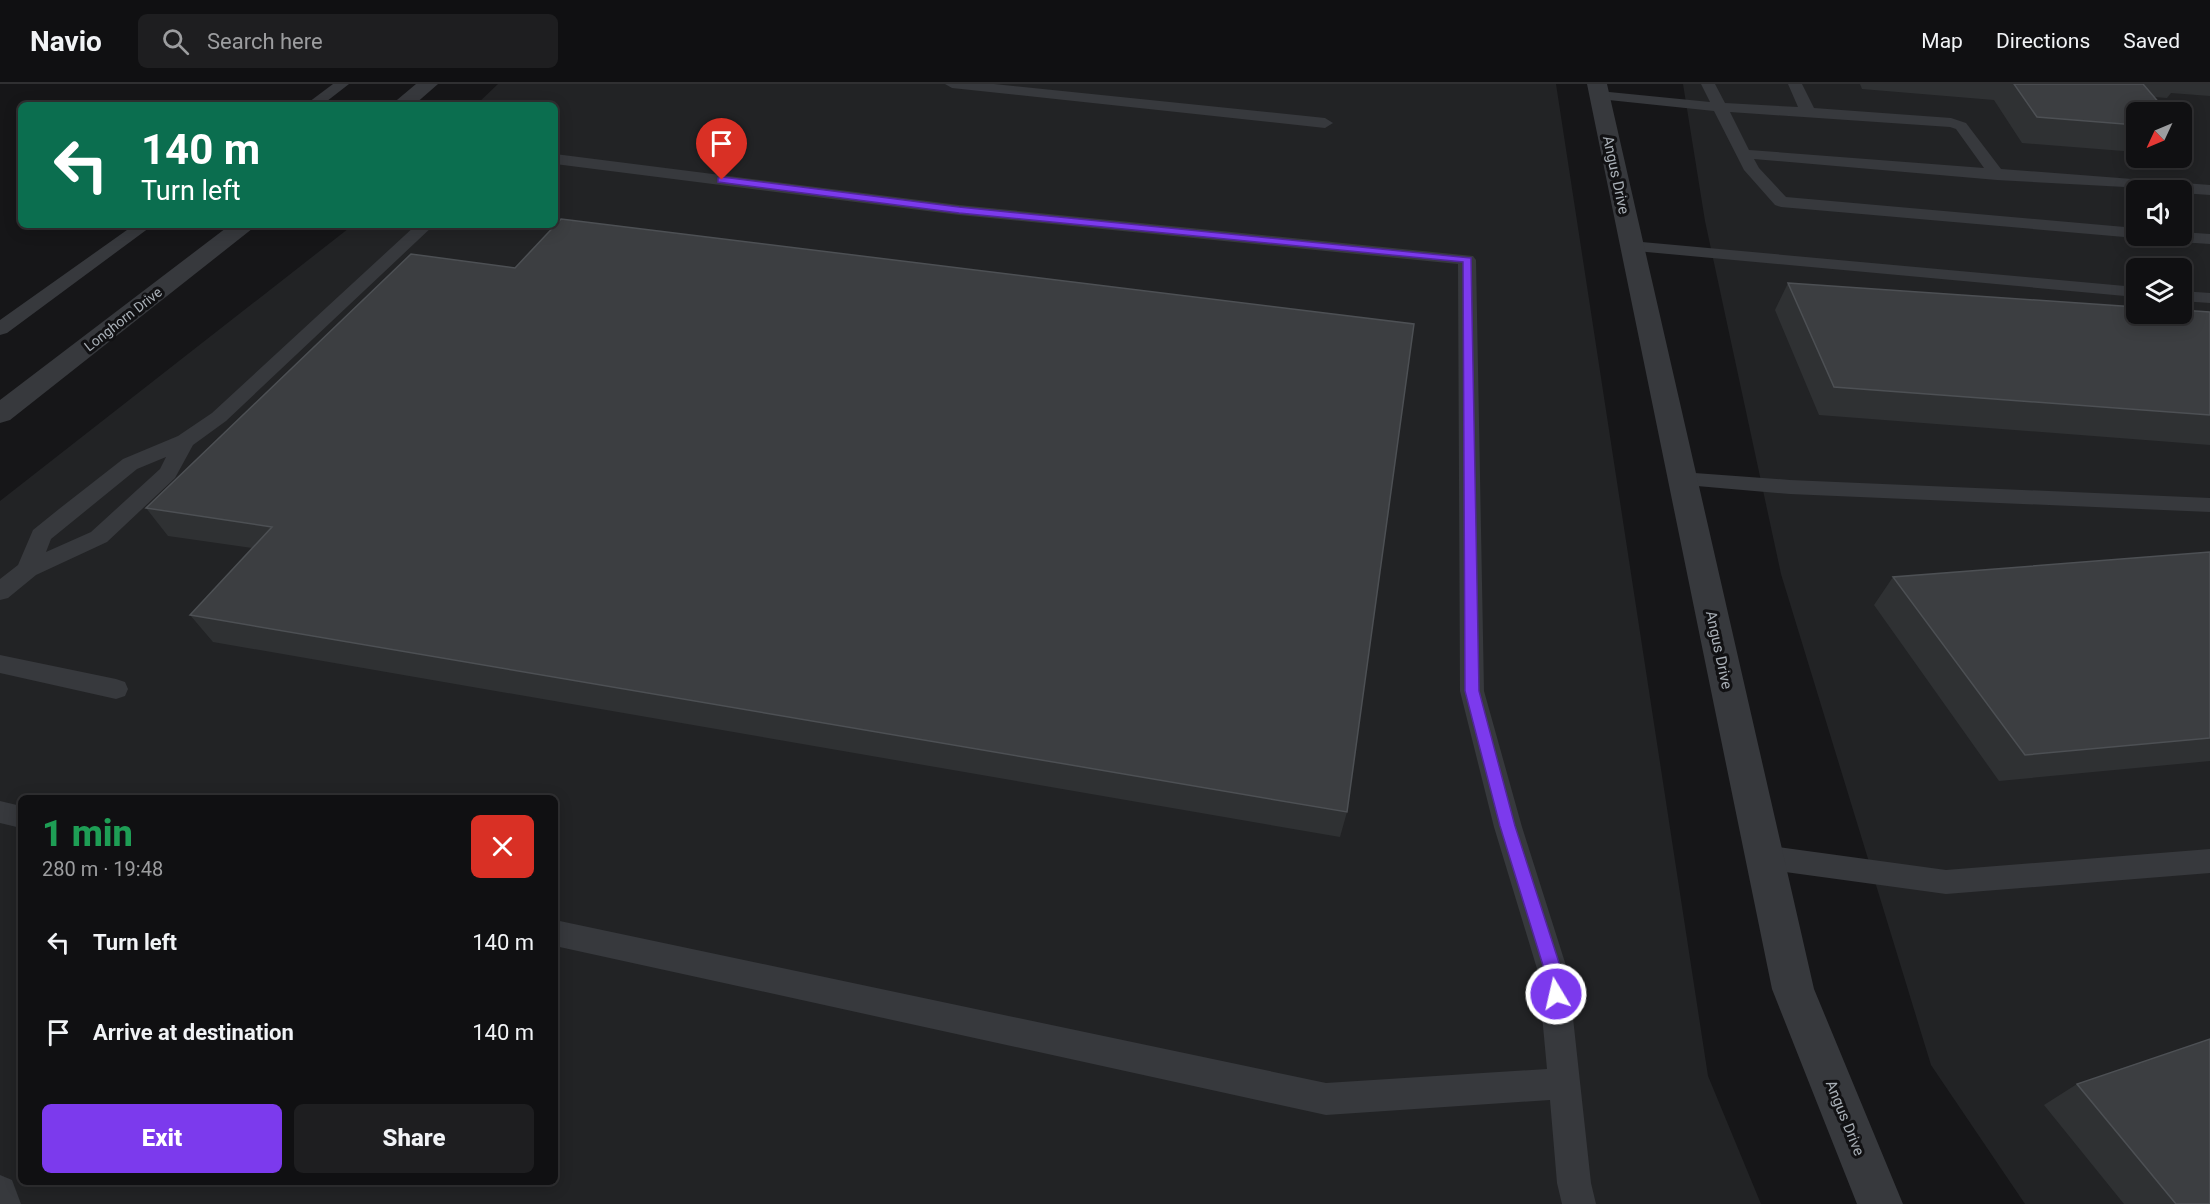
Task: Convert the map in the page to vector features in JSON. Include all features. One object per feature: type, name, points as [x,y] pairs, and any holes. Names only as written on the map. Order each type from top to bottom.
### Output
[{"type":"street","points":[[405,102],[428,84]]},
{"type":"street","name":"Angus Drive","points":[[1598,89],[1793,989],[1880,1204]]},
{"type":"street","name":"Longhorn Drive","points":[[0,414],[241,228]]},
{"type":"lane","points":[[316,102],[342,84]]},
{"type":"lane","points":[[952,84],[1326,123]]},
{"type":"lane","points":[[1708,84],[1752,170],[1781,202],[2126,232]]},
{"type":"lane","points":[[1795,84],[1808,112]]},
{"type":"lane","points":[[1598,89],[1718,107],[1951,123],[1961,126],[1997,175]]},
{"type":"lane","points":[[1744,154],[2210,190]]},
{"type":"lane","points":[[558,159],[959,210],[1467,260],[1472,691],[1508,826],[1553,972],[1574,1183],[1579,1204]]},
{"type":"lane","points":[[0,329],[141,228]]},
{"type":"lane","points":[[28,569],[41,535],[130,464],[185,441],[219,417],[423,228]]},
{"type":"lane","points":[[2192,238],[2210,239]]},
{"type":"lane","points":[[1631,246],[2126,291]]},
{"type":"lane","points":[[2192,297],[2210,298]]},
{"type":"lane","points":[[0,592],[28,569],[99,537],[168,473],[185,441]]},
{"type":"lane","points":[[1681,479],[1802,488],[2210,506]]},
{"type":"lane","points":[[0,664],[116,689]]},
{"type":"lane","points":[[0,813],[18,816]]},
{"type":"lane","points":[[1764,857],[1946,882],[2210,861]]},
{"type":"lane","points":[[558,934],[1326,1100],[1565,1083]]},
{"type":"lane","points":[[0,1192],[4,1204]]},
{"type":"shaded area","points":[[498,84],[1556,84],[1708,1076],[1761,1204],[0,1204],[0,501],[349,228],[558,228],[558,102],[479,102]]},
{"type":"shaded area","points":[[1683,84],[2210,84],[2210,1204],[2025,1204],[1931,1065],[1781,574],[1705,221]]},
{"type":"building","points":[[2014,84],[2143,84],[2158,102],[2126,102],[2126,124],[2037,117]]},
{"type":"building","points":[[561,219],[1414,324],[1347,812],[190,615],[272,527],[146,508],[411,254],[515,268],[553,228],[558,228],[558,222]]},
{"type":"building","points":[[1788,283],[2126,306],[2126,324],[2192,324],[2192,311],[2210,312],[2210,415],[1834,387]]},
{"type":"building","points":[[2210,552],[2210,738],[2025,755],[1893,577]]},
{"type":"building","points":[[2210,1039],[2210,1204],[2176,1204],[2077,1084]]},
{"type":"route","points":[[722,180],[959,210],[1467,260],[1472,691],[1508,826],[1553,972],[1556,994]]}]
